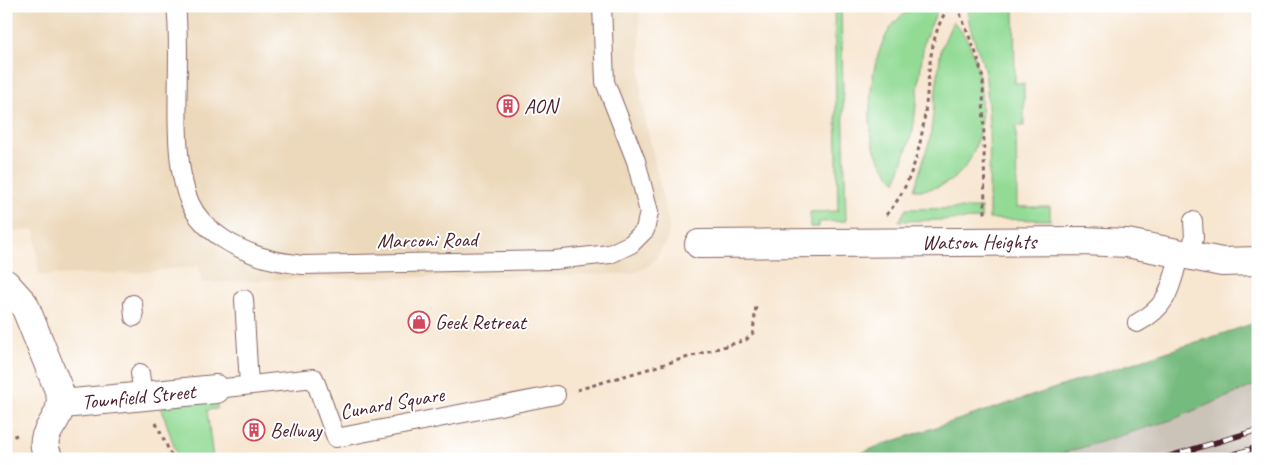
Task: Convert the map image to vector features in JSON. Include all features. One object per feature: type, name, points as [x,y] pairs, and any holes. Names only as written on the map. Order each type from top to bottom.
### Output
[{"type":"street","name":"Watson Heights","points":[[699,244],[986,241],[1127,242],[1222,262],[1258,261]]},
{"type":"street","points":[[6,284],[24,304],[55,376],[62,404],[60,415],[45,437],[45,452],[49,459]]},
{"type":"street","name":"Townfield Street","points":[[62,404],[141,384],[216,389]]},
{"type":"lane","name":"Marconi Road","points":[[176,6],[181,172],[190,203],[202,221],[235,246],[269,259],[302,265],[554,260],[610,254],[631,244],[645,230],[649,212],[636,160],[605,82],[602,6]]},
{"type":"lane","points":[[1137,323],[1151,316],[1161,307],[1168,296],[1185,254],[1194,238],[1193,221]]},
{"type":"lane","points":[[244,299],[249,385]]},
{"type":"lane","name":"Cunard Square","points":[[216,389],[314,378],[336,438],[556,395]]},
{"type":"path","points":[[880,221],[896,204],[905,187],[916,157],[926,112],[932,43],[949,6]]},
{"type":"path","points":[[957,6],[977,56],[983,79],[986,241]]},
{"type":"path","points":[[556,395],[736,345],[746,340],[753,333],[756,306]]},
{"type":"path","points":[[141,384],[173,459]]},
{"type":"shaded area","points":[[6,6],[639,6],[641,100],[669,226],[668,237],[655,260],[643,269],[631,274],[290,279],[201,283],[199,266],[135,273],[39,275],[35,230],[6,232]]},
{"type":"shaded area","points":[[1258,384],[1258,459],[1045,459],[1171,420]]},
{"type":"green space","points":[[834,6],[841,6],[846,221],[819,222],[819,227],[810,227],[810,212],[838,211]]},
{"type":"green space","points":[[925,6],[938,9],[924,41],[913,130],[896,182],[880,161],[874,147],[871,132],[871,93],[874,72],[879,52],[887,34],[898,20],[911,10]]},
{"type":"green space","points":[[969,6],[1014,6],[1015,83],[1024,84],[1024,126],[1016,126],[1017,207],[1050,207],[1050,220],[989,219],[988,97],[985,71],[970,25]]},
{"type":"green space","points":[[953,21],[967,39],[975,60],[980,84],[982,110],[979,134],[971,157],[958,174],[939,186],[914,190],[930,139],[941,49]]},
{"type":"green space","points":[[981,208],[981,219],[899,221],[906,209]]},
{"type":"green space","points":[[1258,322],[1258,384],[1171,420],[1045,459],[847,459],[881,445]]},
{"type":"green space","points":[[217,397],[217,409],[207,410],[213,459],[178,459],[160,403]]},
{"type":"railway","points":[[1160,459],[1258,430]]},
{"type":"railway","points":[[1218,459],[1258,447]]},
{"type":"place","name":"AON","points":[[508,106]]},
{"type":"place","name":"Geek Retreat","points":[[419,322]]},
{"type":"place","name":"Bellway","points":[[254,430]]}]
